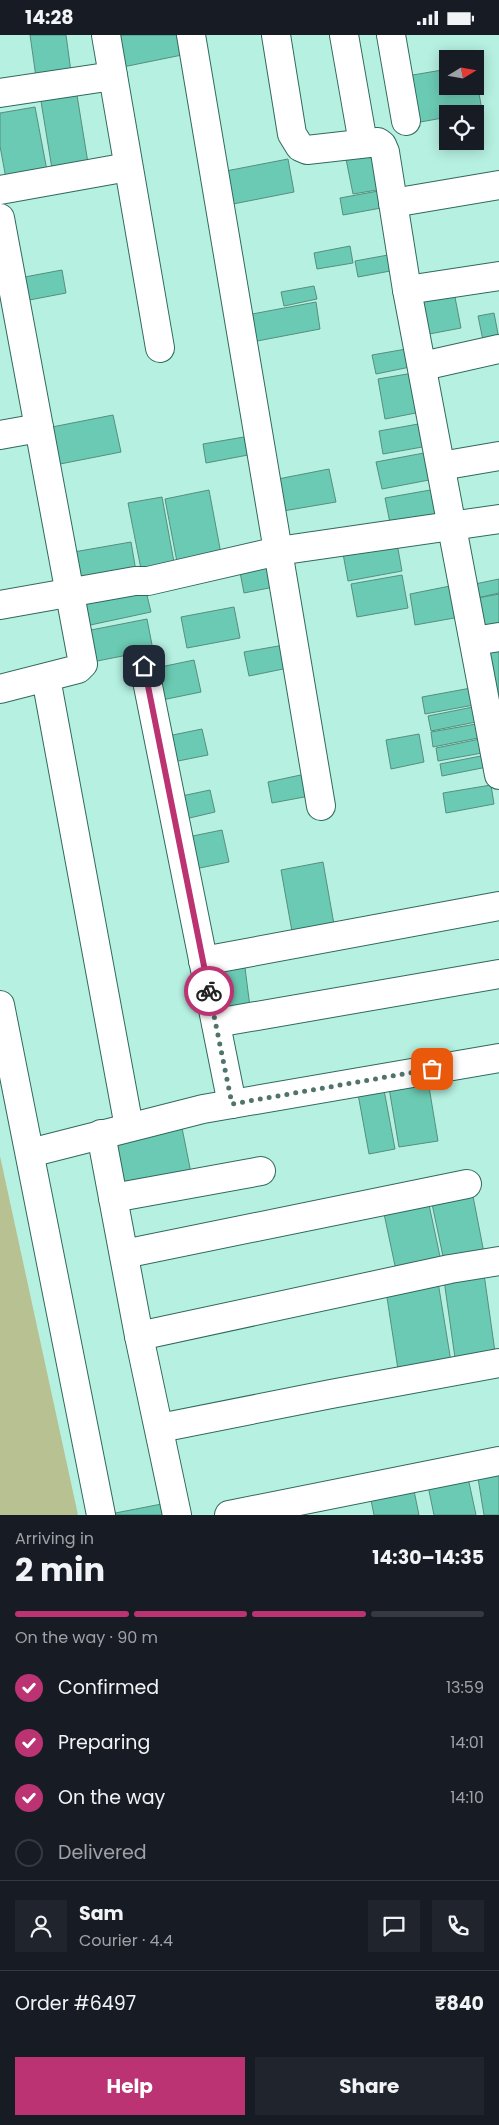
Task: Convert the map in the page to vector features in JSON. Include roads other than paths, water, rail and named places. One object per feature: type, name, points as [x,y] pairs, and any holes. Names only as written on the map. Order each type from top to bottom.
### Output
[{"type":"street","points":[[106,35],[160,348]]},
{"type":"street","points":[[191,35],[321,806]]},
{"type":"street","points":[[276,35],[292,134],[300,147],[307,150],[378,142],[382,145],[385,152],[407,289],[452,525],[486,639],[499,775]]},
{"type":"street","points":[[344,35],[363,143]]},
{"type":"street","points":[[391,35],[406,121]]},
{"type":"street","points":[[0,93],[113,76]]},
{"type":"street","points":[[0,190],[128,167]]},
{"type":"street","points":[[393,203],[499,185]]},
{"type":"street","points":[[0,218],[83,664],[78,669],[0,689]]},
{"type":"street","points":[[407,289],[499,275]]},
{"type":"street","points":[[423,366],[499,349]]},
{"type":"street","points":[[0,435],[39,428]]},
{"type":"street","points":[[441,466],[499,455]]},
{"type":"street","points":[[0,605],[135,581],[148,581],[278,551],[499,519]]},
{"type":"street","points":[[144,666],[232,1104]]},
{"type":"street","points":[[46,678],[129,1127]]},
{"type":"street","points":[[203,961],[499,906]]},
{"type":"street","points":[[216,1023],[499,974]]},
{"type":"street","points":[[0,1005],[101,1515]]},
{"type":"street","points":[[30,1153],[203,1109],[499,1058]]},
{"type":"street","points":[[101,1134],[139,1336],[177,1515]]},
{"type":"street","points":[[113,1198],[261,1171]]},
{"type":"street","points":[[124,1254],[467,1184]]},
{"type":"street","points":[[139,1336],[450,1269],[499,1261]]},
{"type":"street","points":[[160,1428],[499,1363]]},
{"type":"street","points":[[229,1515],[499,1461]]}]
